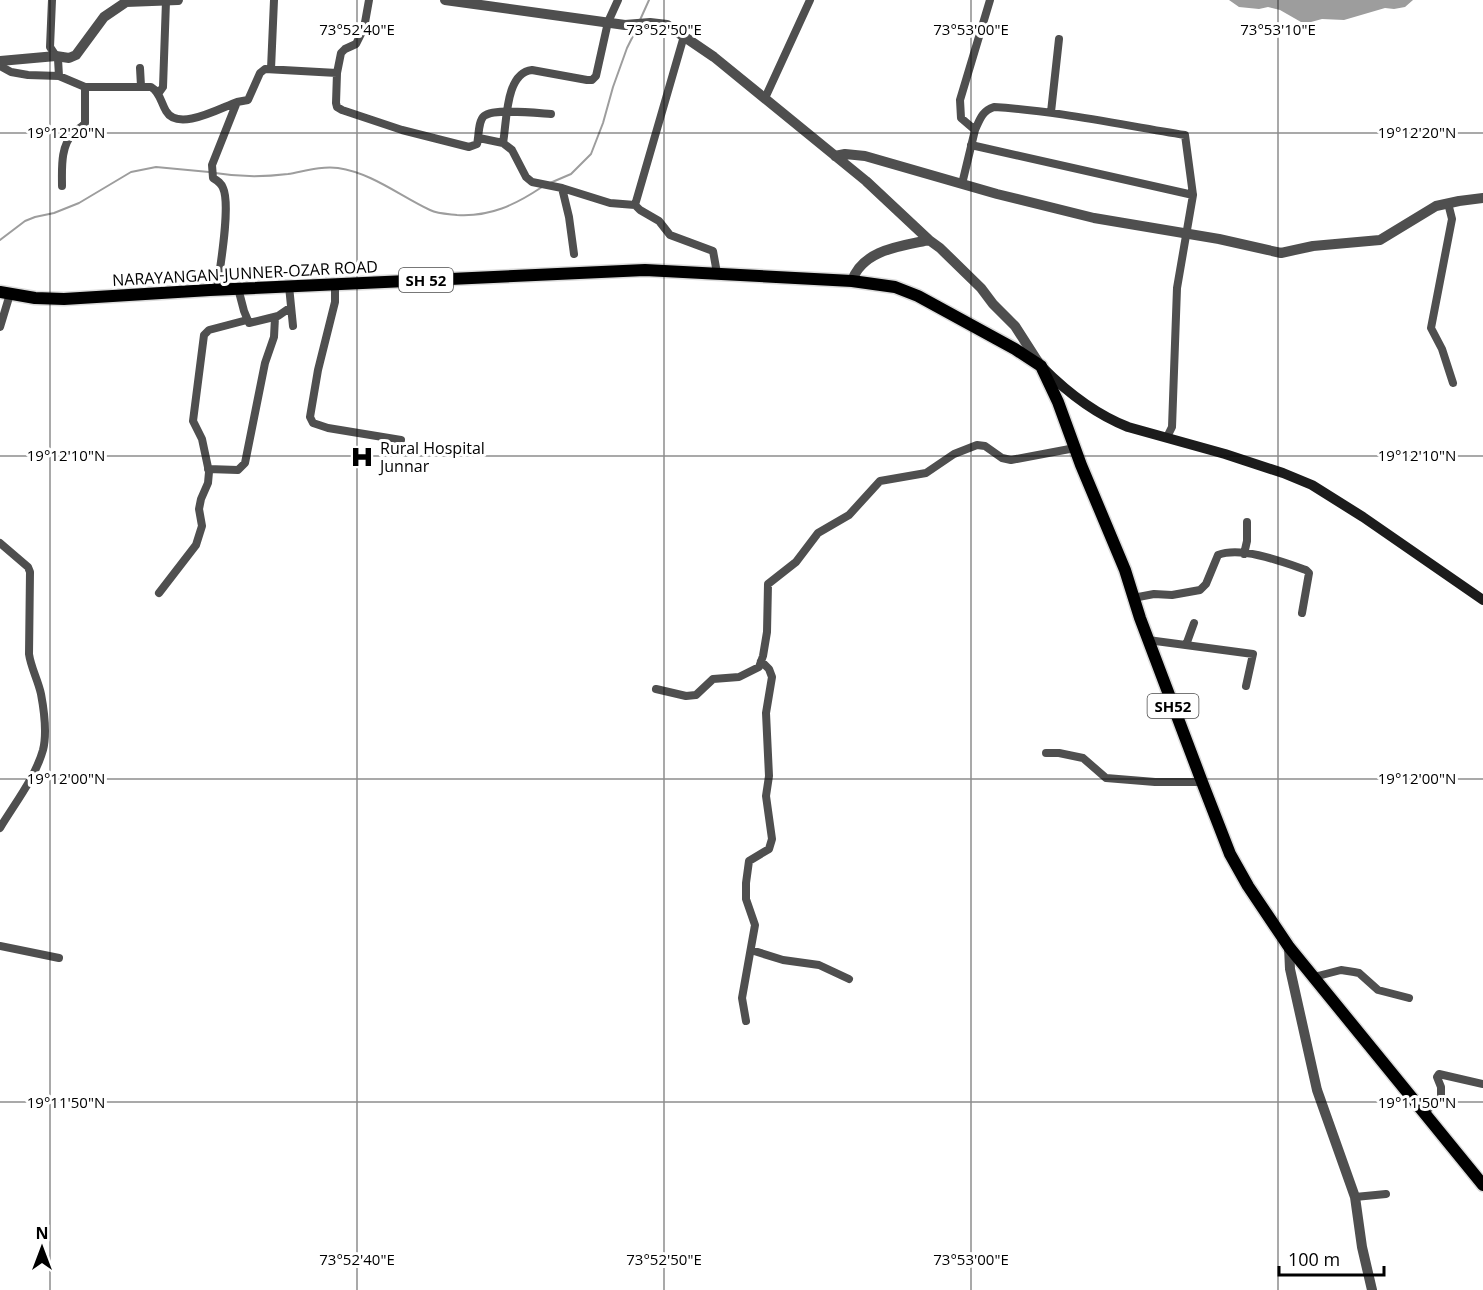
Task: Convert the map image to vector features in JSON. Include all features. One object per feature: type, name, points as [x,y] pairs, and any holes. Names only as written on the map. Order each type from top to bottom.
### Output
[{"type":"main road","name":"NARAYANGAN-JUNNER-OZAR ROAD","points":[[5,293],[35,298],[64,299],[217,289],[623,271],[852,280],[896,287],[918,296],[1015,349],[1041,366]]},
{"type":"main road","points":[[1041,366],[1064,389],[1112,421],[1283,473],[1312,485],[1363,517],[1483,600]]},
{"type":"main road","name":"SH52","points":[[1041,366],[1059,402],[1075,448],[1125,570],[1148,640],[1230,854],[1248,886],[1290,947],[1483,1185]]},
{"type":"street","points":[[52,0],[50,43],[59,63],[59,76]]},
{"type":"street","points":[[0,61],[56,56],[69,58],[76,55],[104,17],[125,1],[178,0]]},
{"type":"street","points":[[272,69],[274,0]]},
{"type":"street","points":[[369,0],[364,28],[356,44],[341,53],[337,73],[337,107],[402,130],[469,147],[477,144],[484,116],[507,112],[551,114]]},
{"type":"street","points":[[445,0],[628,25],[650,23],[667,25],[765,98],[800,129],[836,156],[896,208],[928,240],[940,248],[981,288],[1015,326],[1041,366]]},
{"type":"street","points":[[503,143],[513,84],[520,74],[532,69],[587,80],[592,80],[596,76],[608,22],[618,0]]},
{"type":"street","points":[[765,98],[810,0]]},
{"type":"street","points":[[975,130],[961,118],[960,100],[990,0]]},
{"type":"street","points":[[158,94],[163,87],[166,1]]},
{"type":"street","points":[[635,205],[684,36]]},
{"type":"street","points":[[1051,111],[1059,39]]},
{"type":"street","points":[[0,66],[11,72],[28,75],[59,76],[85,87],[141,86],[155,89],[169,116],[184,120],[195,119],[237,102],[248,100],[260,73],[265,69],[337,73]]},
{"type":"street","points":[[140,68],[141,86]]},
{"type":"street","points":[[62,186],[64,150],[74,131],[83,127],[85,123],[85,87]]},
{"type":"street","points":[[217,289],[226,206],[224,190],[212,176],[212,165],[237,102]]},
{"type":"street","points":[[962,184],[975,130],[986,109],[994,107],[1051,111],[1185,135],[1193,195],[1177,288],[1172,427],[1167,437]]},
{"type":"street","points":[[479,138],[503,143],[512,150],[526,177],[532,182],[562,188],[610,203],[635,205],[659,221],[670,235],[713,251],[717,273]]},
{"type":"street","points":[[971,145],[1193,195]]},
{"type":"street","points":[[836,156],[845,154],[865,156],[1094,218],[1219,239],[1281,253],[1313,246],[1380,240],[1437,206],[1483,198]]},
{"type":"street","points":[[562,188],[574,254]]},
{"type":"street","points":[[1448,203],[1452,219],[1431,328],[1442,349],[1453,383]]},
{"type":"street","points":[[852,280],[855,270],[876,254],[895,247],[928,240]]},
{"type":"street","points":[[335,284],[334,302],[310,417],[313,423],[328,428],[401,440]]},
{"type":"street","points":[[289,286],[293,326]]},
{"type":"street","points":[[238,288],[247,320]]},
{"type":"street","points":[[0,327],[5,293]]},
{"type":"street","points":[[159,593],[191,553],[200,537],[202,526],[199,509],[208,483],[208,469],[202,440],[193,420],[204,335],[209,330],[247,320],[249,322],[275,317],[291,307]]},
{"type":"street","points":[[208,469],[238,470],[244,463],[265,363],[274,337],[275,317]]},
{"type":"street","points":[[656,689],[686,696],[696,695],[713,680],[739,677],[759,667],[767,632],[768,584],[796,562],[818,532],[849,515],[880,481],[926,473],[954,454],[977,445],[985,446],[1002,458],[1011,460],[1075,448]]},
{"type":"street","points":[[1244,554],[1247,522]]},
{"type":"street","points":[[0,543],[30,572],[29,654],[41,692],[44,711],[44,748],[36,768],[0,828]]},
{"type":"street","points":[[1133,598],[1161,593],[1172,596],[1200,590],[1206,584],[1218,555],[1221,553],[1244,554],[1276,559],[1309,573],[1302,613]]},
{"type":"street","points":[[1186,645],[1194,623]]},
{"type":"street","points":[[1148,640],[1253,654],[1246,686]]},
{"type":"street","points":[[746,1021],[741,998],[755,925],[746,899],[748,866],[752,859],[769,849],[772,838],[766,796],[769,776],[766,712],[772,677],[769,669],[761,661]]},
{"type":"street","points":[[1046,753],[1083,758],[1106,778],[1155,782],[1202,782]]},
{"type":"street","points":[[0,946],[59,958]]},
{"type":"street","points":[[1290,947],[1290,969],[1317,1090],[1355,1197],[1362,1247],[1372,1290]]},
{"type":"street","points":[[751,950],[783,960],[819,965],[849,979]]},
{"type":"street","points":[[1314,977],[1341,970],[1354,972],[1378,990],[1408,999]]},
{"type":"street","points":[[1424,1113],[1441,1097],[1441,1087],[1437,1077],[1439,1074],[1483,1084]]},
{"type":"street","points":[[1355,1197],[1386,1194]]},
{"type":"shaded area","points":[[1229,0],[1413,0],[1405,7],[1385,8],[1344,20],[1322,19],[1301,22],[1280,10],[1268,7],[1259,9],[1239,7]]},
{"type":"waterway","points":[[640,20],[649,0]]},
{"type":"waterway","points":[[550,183],[571,174],[591,154],[627,48],[637,28]]},
{"type":"waterway","points":[[0,240],[25,221],[79,203],[131,172],[156,167],[209,172]]},
{"type":"waterway","points":[[215,173],[261,176],[319,168],[338,168],[374,180],[433,211],[457,215],[491,212],[522,199],[542,187]]},
{"type":"place","name":"Rural Hospital Junnar","points":[[362,457]]}]
